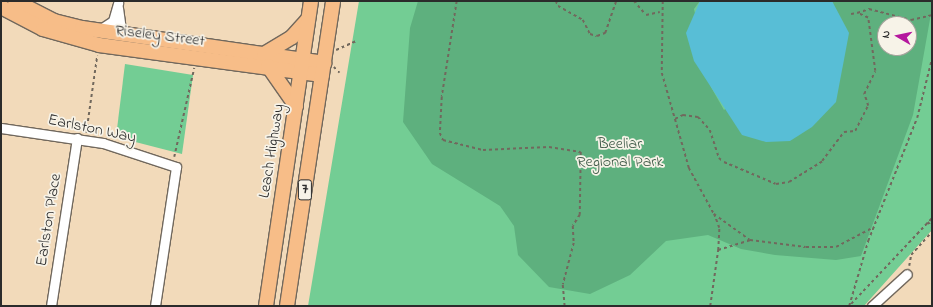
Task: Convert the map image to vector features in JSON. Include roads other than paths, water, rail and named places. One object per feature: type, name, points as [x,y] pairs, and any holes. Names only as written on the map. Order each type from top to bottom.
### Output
[{"type":"highway","name":"Riseley Street","points":[[15,1],[54,20],[97,31],[128,35],[266,60]]},
{"type":"highway","name":"Leach Highway","points":[[266,306],[311,1]]},
{"type":"highway","name":"7","points":[[287,306],[326,64],[333,1]]},
{"type":"highway","name":"Riseley Street","points":[[1,7],[43,29],[92,43],[266,60],[302,65],[326,64]]},
{"type":"highway","points":[[296,106],[266,60],[292,37],[308,19]]},
{"type":"street","points":[[97,31],[113,21],[118,2]]},
{"type":"street","points":[[118,2],[121,29],[128,35]]},
{"type":"street","name":"Earlston Way","points":[[1,128],[81,139],[172,165],[155,306]]},
{"type":"street","name":"Earlston Place","points":[[51,306],[81,139]]},
{"type":"street","points":[[872,306],[907,274]]},
{"type":"water","points":[[700,1],[832,1],[849,33],[836,102],[812,127],[790,141],[766,142],[742,135],[694,61],[686,33]]},
{"type":"park label","name":"Beeliar Regional Park","points":[[620,153]]}]
